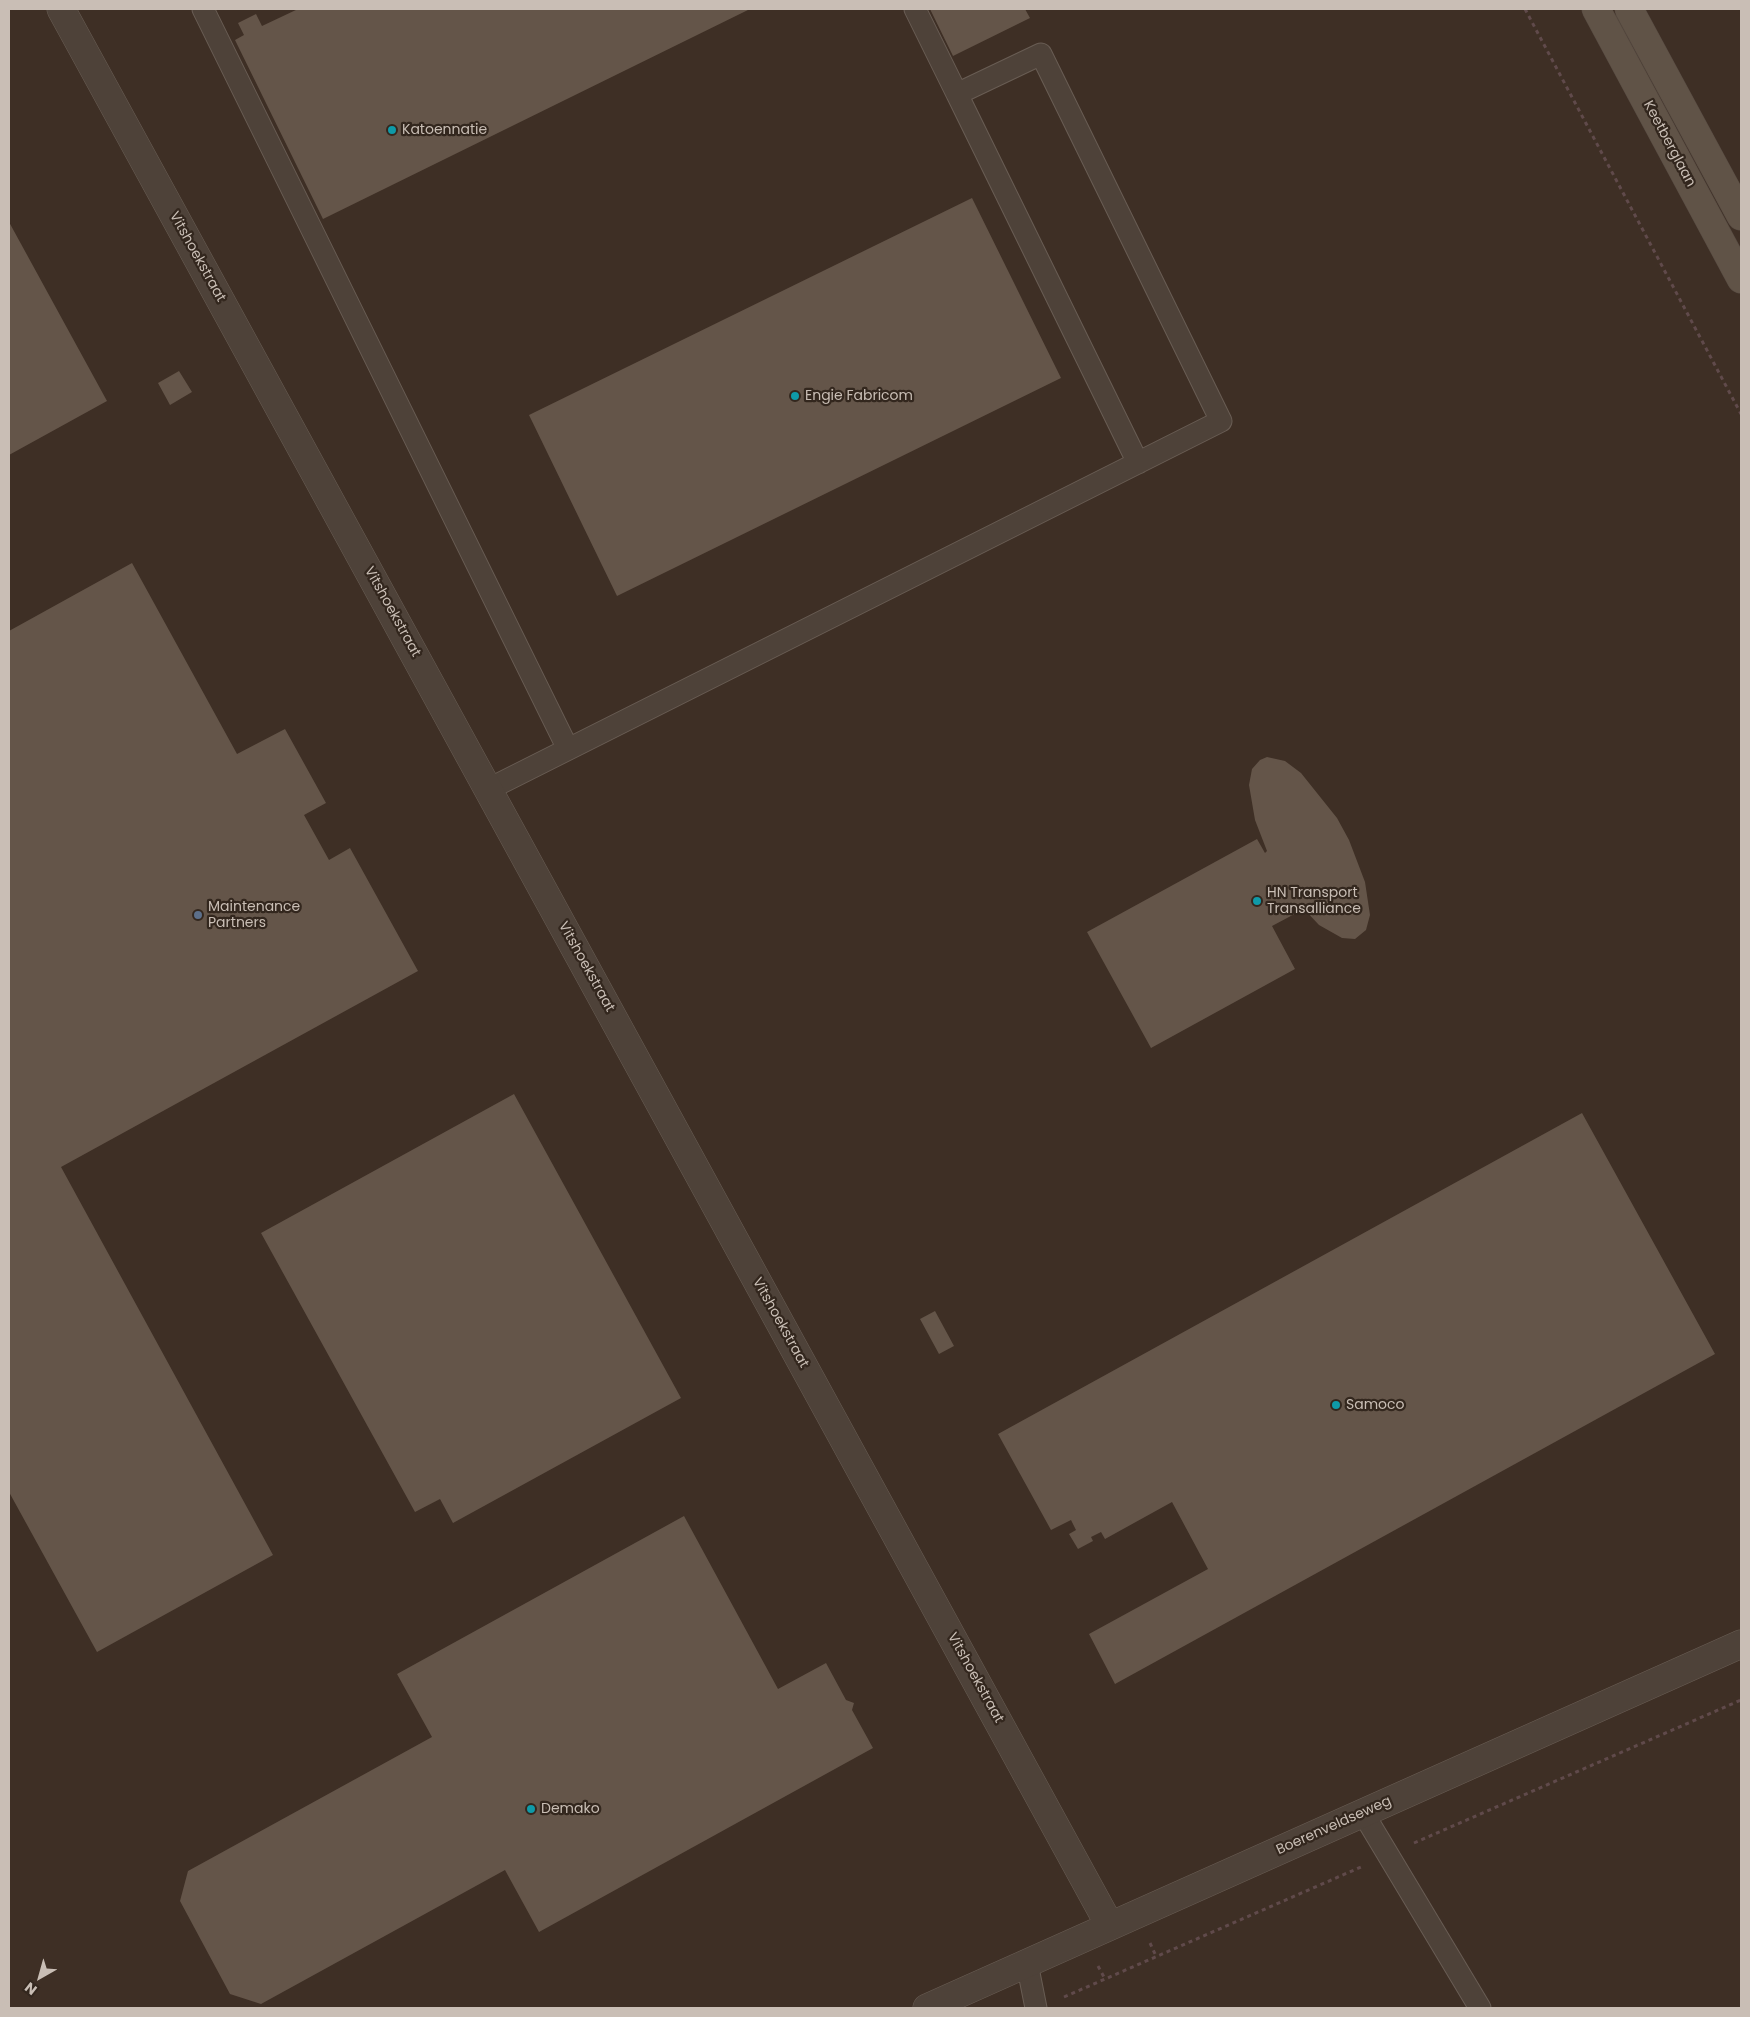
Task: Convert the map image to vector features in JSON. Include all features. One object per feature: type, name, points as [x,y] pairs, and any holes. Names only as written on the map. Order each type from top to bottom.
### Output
[{"type":"main road","name":"Keetberglaan","points":[[1596,9],[1741,279]]},
{"type":"main road","name":"Keetberglaan","points":[[1629,9],[1741,216]]},
{"type":"street","name":"Vitshoekstraat","points":[[62,9],[1110,1926]]},
{"type":"street","name":"Boerenveldseweg","points":[[927,2008],[1741,1644]]},
{"type":"lane","points":[[203,9],[568,749]]},
{"type":"lane","points":[[915,9],[1138,463]]},
{"type":"lane","points":[[489,789],[1221,421],[1041,54],[957,94]]},
{"type":"lane","points":[[1364,1813],[1480,2008]]},
{"type":"lane","points":[[1027,1963],[1036,2008]]},
{"type":"path","points":[[1525,9],[1741,414]]},
{"type":"building","name":"Katoennatie","points":[[298,9],[750,9],[323,219],[235,40],[244,35],[238,23],[256,14],[262,26]]},
{"type":"building","points":[[930,9],[1025,9],[1030,18],[953,56]]},
{"type":"building","name":"Engie Fabricom","points":[[972,198],[1061,378],[617,596],[529,415]]},
{"type":"building","points":[[9,222],[107,401],[9,455]]},
{"type":"building","points":[[179,371],[192,392],[170,405],[158,383]]},
{"type":"building","name":"Maintenance Partners","points":[[132,563],[237,754],[285,729],[326,803],[304,815],[329,860],[350,848],[418,971],[61,1167],[273,1555],[97,1652],[9,1492],[9,631]]},
{"type":"building","name":"HN Transport Transalliance","points":[[1267,757],[1285,761],[1301,773],[1337,818],[1349,840],[1365,882],[1370,915],[1366,930],[1355,939],[1342,938],[1319,925],[1304,909],[1272,926],[1295,969],[1151,1048],[1087,932],[1257,839],[1265,853],[1267,851],[1255,820],[1249,785],[1252,769],[1260,760]]},
{"type":"building","points":[[514,1094],[681,1398],[453,1523],[440,1499],[415,1512],[261,1233]]},
{"type":"building","name":"Samoco","points":[[1582,1113],[1715,1354],[1115,1684],[1089,1634],[1208,1569],[1172,1502],[1105,1539],[1101,1532],[1091,1537],[1093,1541],[1078,1549],[1069,1534],[1076,1530],[1071,1520],[1051,1530],[998,1434]]},
{"type":"building","points":[[935,1311],[954,1346],[939,1354],[920,1319]]},
{"type":"building","name":"Demako","points":[[684,1516],[778,1689],[826,1663],[846,1700],[854,1703],[852,1710],[873,1748],[539,1932],[505,1870],[261,2004],[230,1994],[180,1901],[188,1871],[432,1737],[397,1674]]},
{"type":"place","name":"Katoennatie","points":[[392,130]]},
{"type":"place","name":"Engie Fabricom","points":[[795,396]]},
{"type":"place","name":"HN Transport Transalliance","points":[[1257,901]]},
{"type":"place","name":"Maintenance Partners","points":[[198,915]]},
{"type":"place","name":"Samoco","points":[[1336,1405]]},
{"type":"place","name":"Demako","points":[[531,1809]]}]
